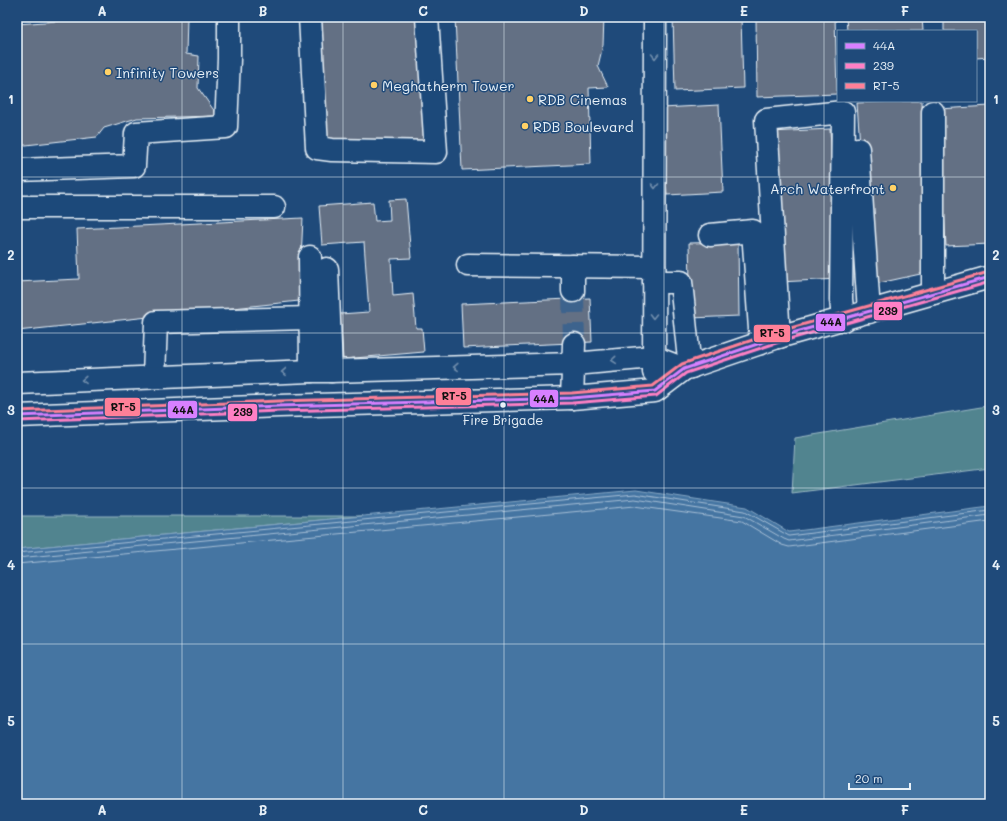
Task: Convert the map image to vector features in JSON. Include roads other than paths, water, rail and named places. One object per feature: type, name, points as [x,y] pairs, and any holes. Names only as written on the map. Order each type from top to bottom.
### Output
[{"type":"street","points":[[17,170],[134,166],[136,133],[226,128],[229,17]]},
{"type":"street","points":[[310,17],[318,148],[332,150],[436,152],[427,17]]},
{"type":"street","points":[[655,17],[653,357],[655,391]]},
{"type":"street","points":[[770,340],[766,120],[843,112],[841,299],[843,320]]},
{"type":"street","points":[[933,112],[933,293]]},
{"type":"street","points":[[858,149],[870,312]]},
{"type":"street","points":[[17,207],[274,208]]},
{"type":"street","points":[[710,235],[753,231],[770,340]]},
{"type":"street","points":[[319,263],[321,371],[311,318],[319,263]]},
{"type":"street","points":[[468,265],[573,266],[654,274],[681,282],[688,350],[687,368]]},
{"type":"street","points":[[573,266],[573,291]]},
{"type":"street","points":[[17,416],[572,398],[655,391],[687,368],[770,340],[990,277]]},
{"type":"street","points":[[154,377],[156,322],[311,318]]},
{"type":"street","points":[[17,383],[477,366],[574,354],[653,357],[687,368]]},
{"type":"street","points":[[572,398],[574,354]]},
{"type":"street","points":[[477,366],[478,401]]},
{"type":"street","points":[[356,370],[356,404]]},
{"type":"street","points":[[111,379],[113,412]]},
{"type":"water","points":[[636,490],[747,507],[789,532],[990,506],[990,804],[17,804],[17,549]]},
{"type":"tunnel","points":[[573,291],[574,344]]},
{"type":"place","name":"Infinity Towers","points":[[108,72]]},
{"type":"place","name":"Meghatherm Tower","points":[[374,85]]},
{"type":"place","name":"RDB Cinemas","points":[[530,99]]},
{"type":"place","name":"RDB Boulevard","points":[[525,126]]},
{"type":"place","name":"Arch Waterfront","points":[[893,188]]},
{"type":"place","name":"Fire Brigade","points":[[503,405]]}]
